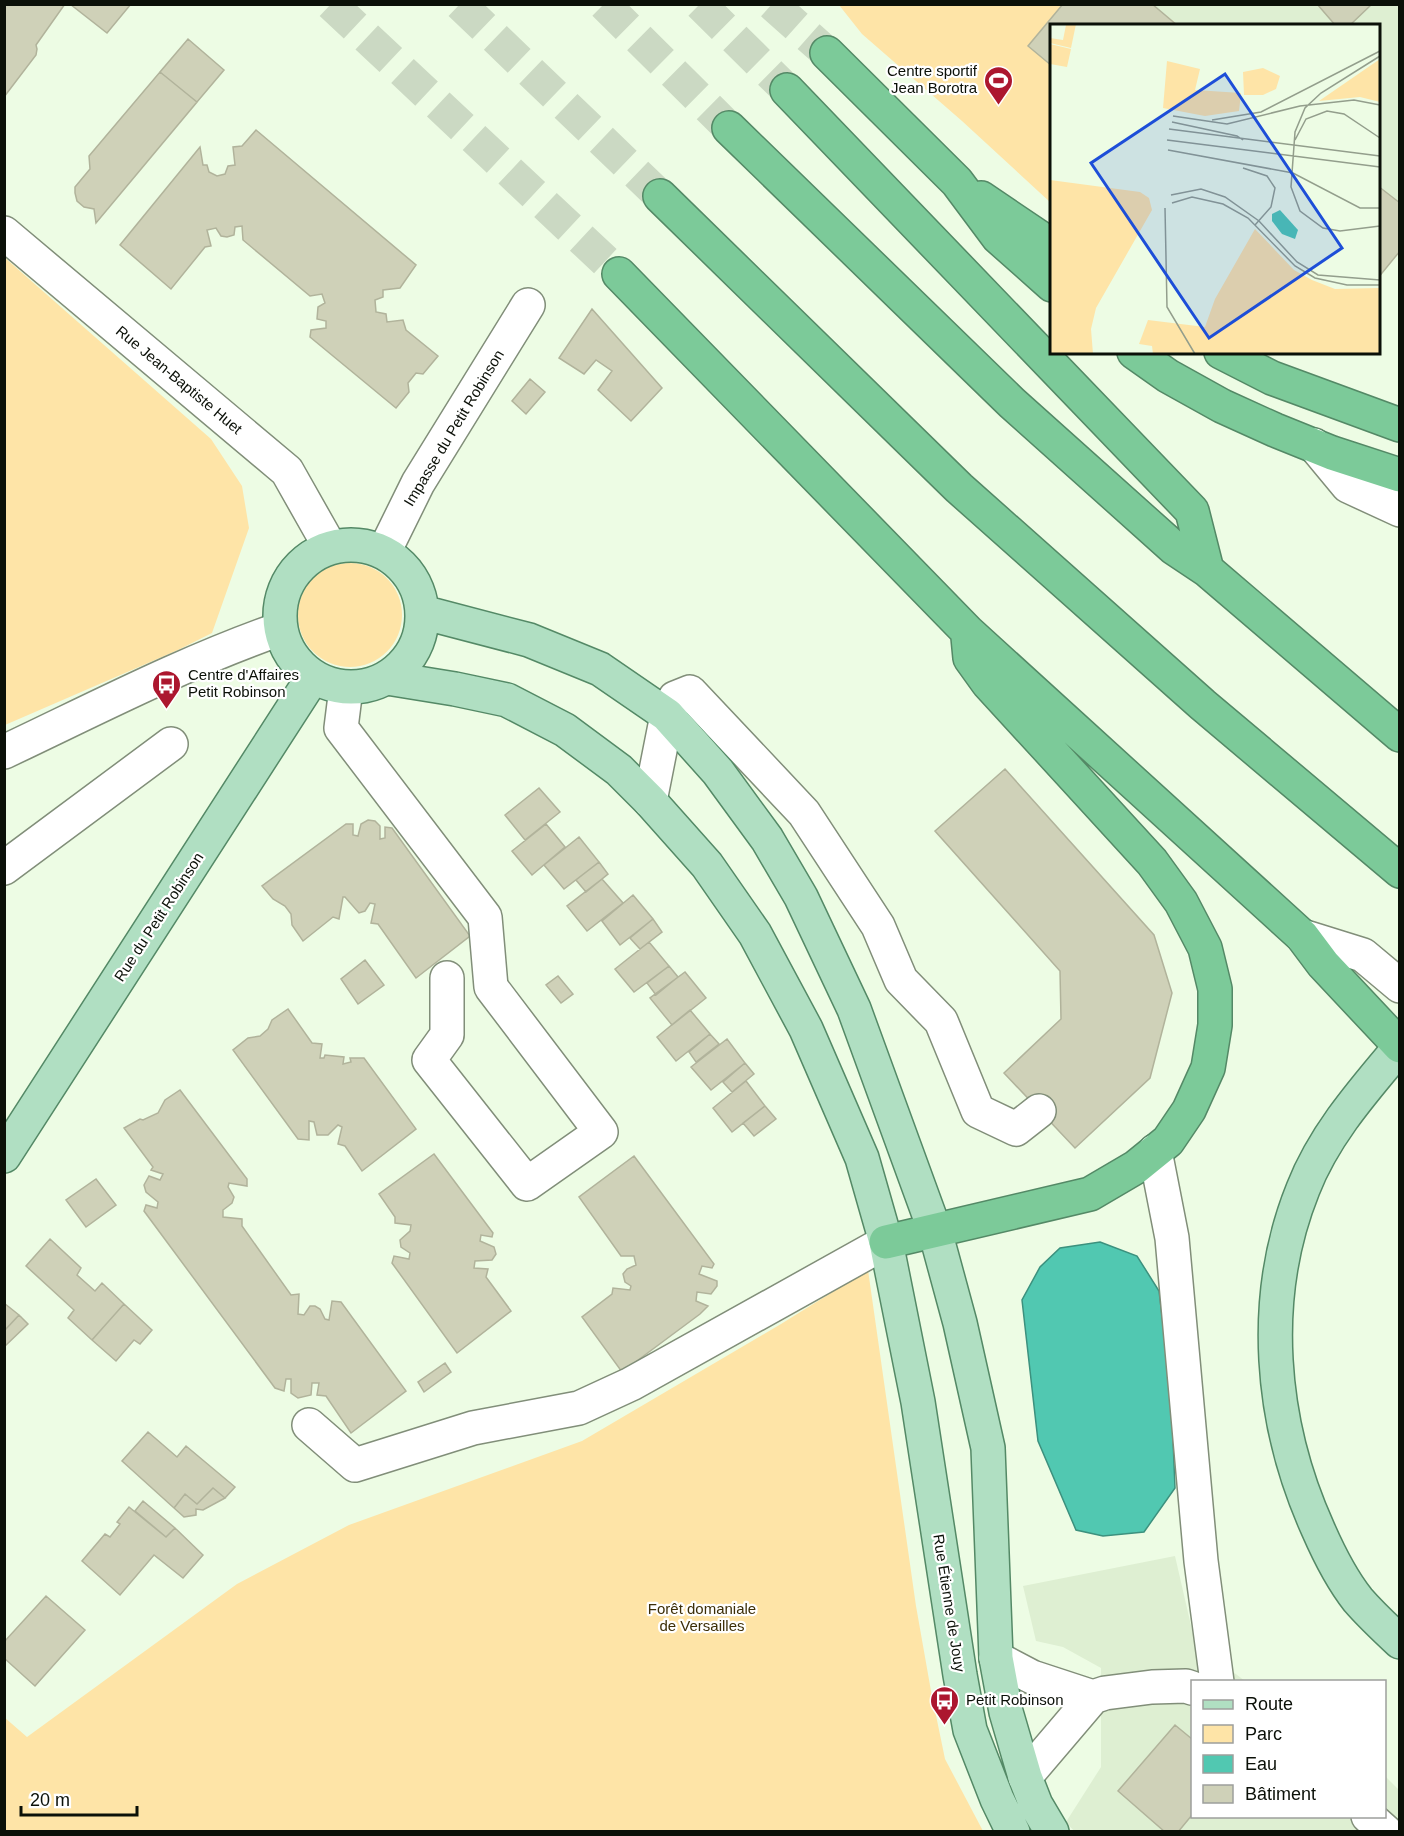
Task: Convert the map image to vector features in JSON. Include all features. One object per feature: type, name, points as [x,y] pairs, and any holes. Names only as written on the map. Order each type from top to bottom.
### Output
[{"type":"highway","points":[[827,53],[957,182],[998,237],[1050,283]]},
{"type":"highway","points":[[787,90],[1192,511],[1207,570]]},
{"type":"highway","points":[[729,128],[1012,404],[1174,548],[1207,570],[1400,735]]},
{"type":"highway","points":[[957,182],[1050,245]]},
{"type":"highway","points":[[660,196],[959,488],[1203,705],[1400,871]]},
{"type":"highway","points":[[619,274],[968,632],[1302,936],[1323,964],[1400,1046]]},
{"type":"highway","points":[[1137,354],[1222,406],[1332,453],[1400,475]]},
{"type":"highway","points":[[1225,354],[1272,378],[1400,425]]},
{"type":"highway","points":[[886,1242],[1090,1194],[1136,1167],[1168,1141],[1189,1110],[1208,1068],[1215,1025],[1215,989],[1204,948],[1181,902],[1152,862],[988,683],[970,658],[968,632]]},
{"type":"main road","points":[[348,544],[366,546],[384,552],[411,577],[420,598],[421,632],[414,650],[403,666],[387,678],[361,687],[346,688],[328,684],[313,677],[301,668],[284,644],[280,629],[279,609],[284,588],[295,570],[311,556],[330,547],[348,544]]},
{"type":"main road","points":[[422,612],[529,640],[600,669],[667,715],[718,772],[767,838],[801,897],[854,1009],[935,1231],[960,1323],[988,1448],[996,1658],[1006,1712],[1025,1777],[1036,1805],[1052,1832]]},
{"type":"main road","name":"Rue du Petit Robinson","points":[[4,1156],[313,677]]},
{"type":"main road","name":"Rue Étienne de Jouy","points":[[387,678],[507,700],[565,730],[619,770],[650,801],[707,865],[755,934],[806,1029],[862,1158],[886,1242],[918,1402],[970,1730],[997,1799],[1013,1832]]},
{"type":"main road","points":[[1400,1046],[1326,1142],[1303,1187],[1288,1230],[1278,1277],[1276,1365],[1290,1455],[1306,1503],[1327,1551],[1358,1600],[1400,1642]]},
{"type":"street","name":"Rue Jean-Baptiste Huet","points":[[4,233],[287,471],[330,547]]},
{"type":"street","name":"Impasse du Petit Robinson","points":[[384,552],[418,483],[528,305]]},
{"type":"street","points":[[1314,445],[1348,486],[1400,510]]},
{"type":"street","points":[[4,752],[185,667],[280,629]]},
{"type":"street","points":[[346,688],[341,728],[485,917],[492,987],[601,1132],[527,1184],[429,1060],[447,1035],[447,978]]},
{"type":"street","points":[[650,801],[667,715],[675,698],[690,692],[804,813],[878,926],[901,980],[941,1021],[978,1111],[1016,1129],[1040,1111]]},
{"type":"street","points":[[4,868],[171,744]]},
{"type":"street","points":[[1302,936],[1363,955],[1400,986]]},
{"type":"street","points":[[1155,1151],[1172,1238],[1200,1561],[1217,1680]]},
{"type":"street","points":[[309,1425],[355,1464],[472,1428],[579,1408],[631,1384],[886,1242]]},
{"type":"street","points":[[996,1658],[1032,1677],[1093,1696],[1152,1687],[1191,1688]]},
{"type":"street","points":[[1025,1777],[1093,1696]]},
{"type":"street","points":[[1370,1818],[1386,1832]]},
{"type":"shaded area","points":[[1152,5],[1399,5],[1399,203],[1380,187],[1380,24],[1177,24]]},
{"type":"shaded area","points":[[1175,1556],[1195,1643],[1244,1680],[1191,1680],[1191,1818],[1386,1818],[1386,1777],[1399,1790],[1399,1831],[1074,1831],[1066,1822],[1101,1767],[1101,1668],[1063,1647],[1036,1641],[1023,1586]]},
{"type":"green space","name":"Centre sportif Jean Borotra","points":[[839,5],[1152,5],[1177,24],[1050,24],[1050,202],[862,34]]},
{"type":"green space","points":[[4,257],[211,439],[242,486],[249,528],[212,633],[5,725]]},
{"type":"green space","points":[[350,563],[370,567],[387,578],[398,595],[402,615],[398,635],[387,652],[370,663],[350,667],[330,663],[313,652],[302,635],[298,615],[302,595],[313,578],[330,567]]},
{"type":"green space","name":"Forêt domaniale de Versailles","points":[[868,1270],[916,1606],[931,1691],[945,1759],[983,1831],[5,1831],[4,1717],[27,1737],[237,1584],[349,1525],[582,1441]]},
{"type":"water","points":[[1100,1242],[1137,1256],[1159,1291],[1171,1390],[1175,1488],[1144,1532],[1103,1536],[1076,1530],[1038,1441],[1022,1300],[1040,1267],[1060,1248]]},
{"type":"building","points":[[4,4],[65,4],[36,45],[36,55],[4,97]]},
{"type":"building","points":[[70,4],[131,4],[107,33]]},
{"type":"building","points":[[1063,4],[1152,4],[1176,24],[1050,24],[1050,64],[1028,46]]},
{"type":"building","points":[[1317,4],[1372,4],[1351,24],[1334,24]]},
{"type":"building","points":[[188,39],[224,70],[197,102],[160,72]]},
{"type":"building","points":[[160,72],[197,102],[96,223],[94,209],[84,207],[77,201],[75,187],[90,169],[89,156]]},
{"type":"building","points":[[256,130],[416,265],[400,288],[383,290],[383,297],[375,300],[376,312],[386,314],[387,322],[403,320],[406,330],[438,356],[423,374],[416,373],[408,383],[409,392],[396,408],[310,337],[311,330],[326,328],[326,321],[317,319],[318,307],[325,303],[322,294],[310,296],[243,240],[242,226],[235,227],[234,235],[227,237],[221,236],[216,228],[207,230],[211,246],[205,247],[171,289],[120,245],[200,147],[203,165],[207,165],[209,172],[217,176],[225,174],[228,166],[235,165],[233,147],[242,146]]},
{"type":"building","points":[[1380,188],[1400,203],[1400,251],[1380,276]]},
{"type":"building","points":[[592,309],[662,388],[631,421],[598,390],[612,371],[596,360],[584,374],[559,358]]},
{"type":"building","points":[[530,379],[545,392],[526,414],[512,401]]},
{"type":"building","points":[[1005,769],[1154,935],[1172,993],[1150,1078],[1075,1148],[1004,1073],[1061,1019],[1060,971],[935,831]]},
{"type":"building","points":[[539,788],[560,812],[525,840],[505,815]]},
{"type":"building","points":[[368,820],[375,821],[380,826],[380,839],[385,838],[385,827],[392,828],[470,936],[416,978],[378,924],[371,923],[375,904],[370,903],[365,911],[359,913],[343,897],[339,919],[333,917],[303,941],[292,925],[291,914],[262,886],[346,824],[353,824],[353,835],[358,836],[361,824]]},
{"type":"building","points":[[546,824],[565,847],[532,875],[512,851]]},
{"type":"building","points":[[579,837],[599,862],[564,889],[544,865]]},
{"type":"building","points":[[599,862],[608,874],[586,892],[576,880]]},
{"type":"building","points":[[602,879],[623,903],[587,931],[567,906]]},
{"type":"building","points":[[633,895],[653,919],[620,945],[602,921]]},
{"type":"building","points":[[653,919],[662,932],[640,949],[630,938]]},
{"type":"building","points":[[649,942],[669,966],[634,992],[615,969]]},
{"type":"building","points":[[365,960],[384,985],[358,1004],[341,979]]},
{"type":"building","points":[[669,966],[678,977],[656,995],[647,983]]},
{"type":"building","points":[[685,972],[706,998],[672,1025],[650,998]]},
{"type":"building","points":[[558,976],[573,994],[561,1003],[546,985]]},
{"type":"building","points":[[288,1009],[312,1043],[322,1044],[320,1058],[324,1058],[325,1055],[344,1057],[343,1064],[351,1062],[350,1058],[364,1058],[416,1129],[362,1171],[345,1146],[338,1144],[342,1127],[338,1125],[328,1135],[317,1135],[314,1122],[309,1121],[309,1140],[298,1139],[233,1050],[248,1038],[260,1036],[268,1029],[272,1020]]},
{"type":"building","points":[[690,1010],[710,1034],[676,1061],[657,1037]]},
{"type":"building","points":[[710,1034],[719,1044],[696,1062],[689,1052]]},
{"type":"building","points":[[727,1039],[745,1063],[711,1090],[691,1067]]},
{"type":"building","points":[[745,1063],[754,1074],[732,1092],[723,1082]]},
{"type":"building","points":[[746,1081],[765,1106],[732,1132],[713,1108]]},
{"type":"building","points":[[180,1090],[247,1179],[247,1186],[229,1183],[228,1187],[234,1197],[232,1203],[223,1210],[223,1217],[242,1219],[242,1226],[291,1295],[299,1294],[298,1314],[304,1315],[310,1306],[315,1306],[320,1309],[325,1319],[329,1320],[332,1301],[341,1302],[406,1391],[351,1433],[326,1396],[317,1395],[319,1383],[312,1383],[311,1395],[298,1398],[291,1393],[291,1379],[286,1379],[284,1391],[275,1388],[144,1211],[146,1205],[157,1208],[158,1202],[146,1192],[144,1185],[149,1176],[160,1180],[163,1174],[151,1170],[153,1167],[124,1128],[158,1113],[165,1100]]},
{"type":"building","points":[[765,1106],[776,1119],[754,1136],[743,1123]]},
{"type":"building","points":[[434,1154],[493,1233],[492,1237],[481,1235],[480,1241],[494,1247],[496,1254],[492,1260],[475,1261],[474,1268],[488,1269],[486,1277],[511,1311],[457,1353],[392,1263],[394,1256],[409,1259],[410,1253],[401,1247],[400,1240],[410,1231],[411,1225],[395,1223],[395,1217],[379,1194]]},
{"type":"building","points":[[634,1156],[714,1264],[712,1268],[702,1266],[699,1274],[717,1281],[717,1286],[711,1294],[697,1292],[696,1301],[708,1306],[700,1314],[622,1372],[582,1317],[612,1294],[613,1288],[630,1290],[631,1286],[625,1282],[623,1274],[627,1269],[636,1265],[634,1256],[621,1256],[579,1197]]},
{"type":"building","points":[[96,1179],[116,1205],[86,1227],[66,1200]]},
{"type":"building","points":[[50,1239],[81,1268],[77,1275],[95,1291],[102,1283],[124,1304],[92,1340],[68,1318],[74,1310],[26,1266]]},
{"type":"building","points":[[4,1303],[19,1315],[4,1331]]},
{"type":"building","points":[[124,1304],[152,1330],[140,1344],[134,1340],[116,1361],[92,1340]]},
{"type":"building","points":[[19,1315],[28,1324],[4,1347],[4,1331]]},
{"type":"building","points":[[445,1363],[451,1372],[424,1392],[418,1382]]},
{"type":"building","points":[[148,1432],[177,1457],[186,1446],[235,1487],[225,1498],[213,1488],[197,1504],[185,1494],[174,1508],[122,1461]]},
{"type":"building","points":[[213,1488],[225,1498],[203,1510],[196,1509],[196,1515],[184,1517],[174,1508],[185,1494],[197,1504]]},
{"type":"building","points":[[143,1501],[175,1528],[166,1537],[135,1511]]},
{"type":"building","points":[[129,1507],[166,1537],[175,1528],[203,1555],[183,1578],[154,1555],[120,1595],[82,1561],[105,1534],[110,1537],[120,1524],[117,1522]]},
{"type":"building","points":[[46,1596],[85,1630],[35,1686],[4,1658],[4,1642]]},
{"type":"building","points":[[1175,1725],[1191,1738],[1191,1816],[1178,1832],[1165,1832],[1118,1791]]},
{"type":"tunnel","points":[[331,4],[619,274]]},
{"type":"tunnel","points":[[460,4],[660,196]]},
{"type":"tunnel","points":[[604,4],[729,128]]},
{"type":"tunnel","points":[[700,4],[787,90]]},
{"type":"tunnel","points":[[772,4],[827,53]]},
{"type":"place","name":"Centre sportif Jean Borotra","points":[[998,106]]},
{"type":"place","name":"Centre d'Affaires Petit Robinson","points":[[167,710]]},
{"type":"place","name":"Petit Robinson","points":[[945,1726]]}]
